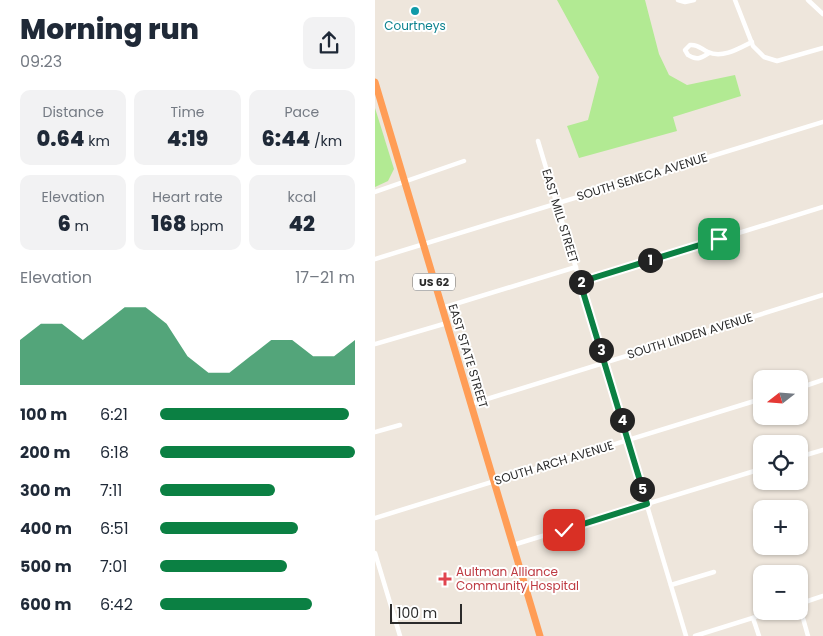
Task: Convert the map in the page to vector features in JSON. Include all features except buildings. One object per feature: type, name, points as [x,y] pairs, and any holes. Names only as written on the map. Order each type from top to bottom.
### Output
[{"type":"highway","name":"EAST STATE STREET","points":[[375,82],[540,636]]},
{"type":"street","points":[[678,0],[685,2],[694,0]]},
{"type":"street","points":[[735,0],[758,53],[768,59],[785,59],[823,48]]},
{"type":"street","points":[[808,0],[823,14]]},
{"type":"street","points":[[709,53],[696,59],[688,55],[685,50],[690,45],[695,44],[709,53],[721,54],[733,51],[752,42]]},
{"type":"street","name":"SOUTH SENECA AVENUE","points":[[375,259],[823,122]]},
{"type":"street","name":"EAST MILL STREET","points":[[538,141],[686,636]]},
{"type":"street","points":[[375,192],[464,162]]},
{"type":"street","points":[[580,282],[823,207]]},
{"type":"street","points":[[442,308],[576,267]]},
{"type":"street","name":"SOUTH LINDEN AVENUE","points":[[471,404],[823,295]]},
{"type":"street","points":[[375,344],[447,323]]},
{"type":"street","points":[[808,385],[823,380]]},
{"type":"street","name":"SOUTH ARCH AVENUE","points":[[375,518],[753,401]]},
{"type":"street","points":[[375,432],[400,425]]},
{"type":"street","points":[[808,454],[823,450]]},
{"type":"street","points":[[513,545],[753,471]]},
{"type":"street","points":[[375,553],[400,636]]},
{"type":"street","points":[[671,585],[714,572]]},
{"type":"street","points":[[808,601],[823,596]]},
{"type":"street","points":[[695,636],[753,618]]},
{"type":"street","points":[[754,620],[759,636]]},
{"type":"street","points":[[804,620],[808,636]]},
{"type":"green space","points":[[557,0],[645,0],[659,54],[669,75],[687,85],[735,75],[741,96],[673,117],[677,131],[579,158],[567,126],[588,120],[599,77]]},
{"type":"green space","points":[[375,108],[394,169],[388,181],[375,187]]},
{"type":"place","name":"Courtneys","points":[[415,11]]},
{"type":"place","name":"Aultman Alliance Community Hospital","points":[[445,579]]},
{"type":"route","points":[[564,530],[647,504],[580,282],[719,239]]}]
